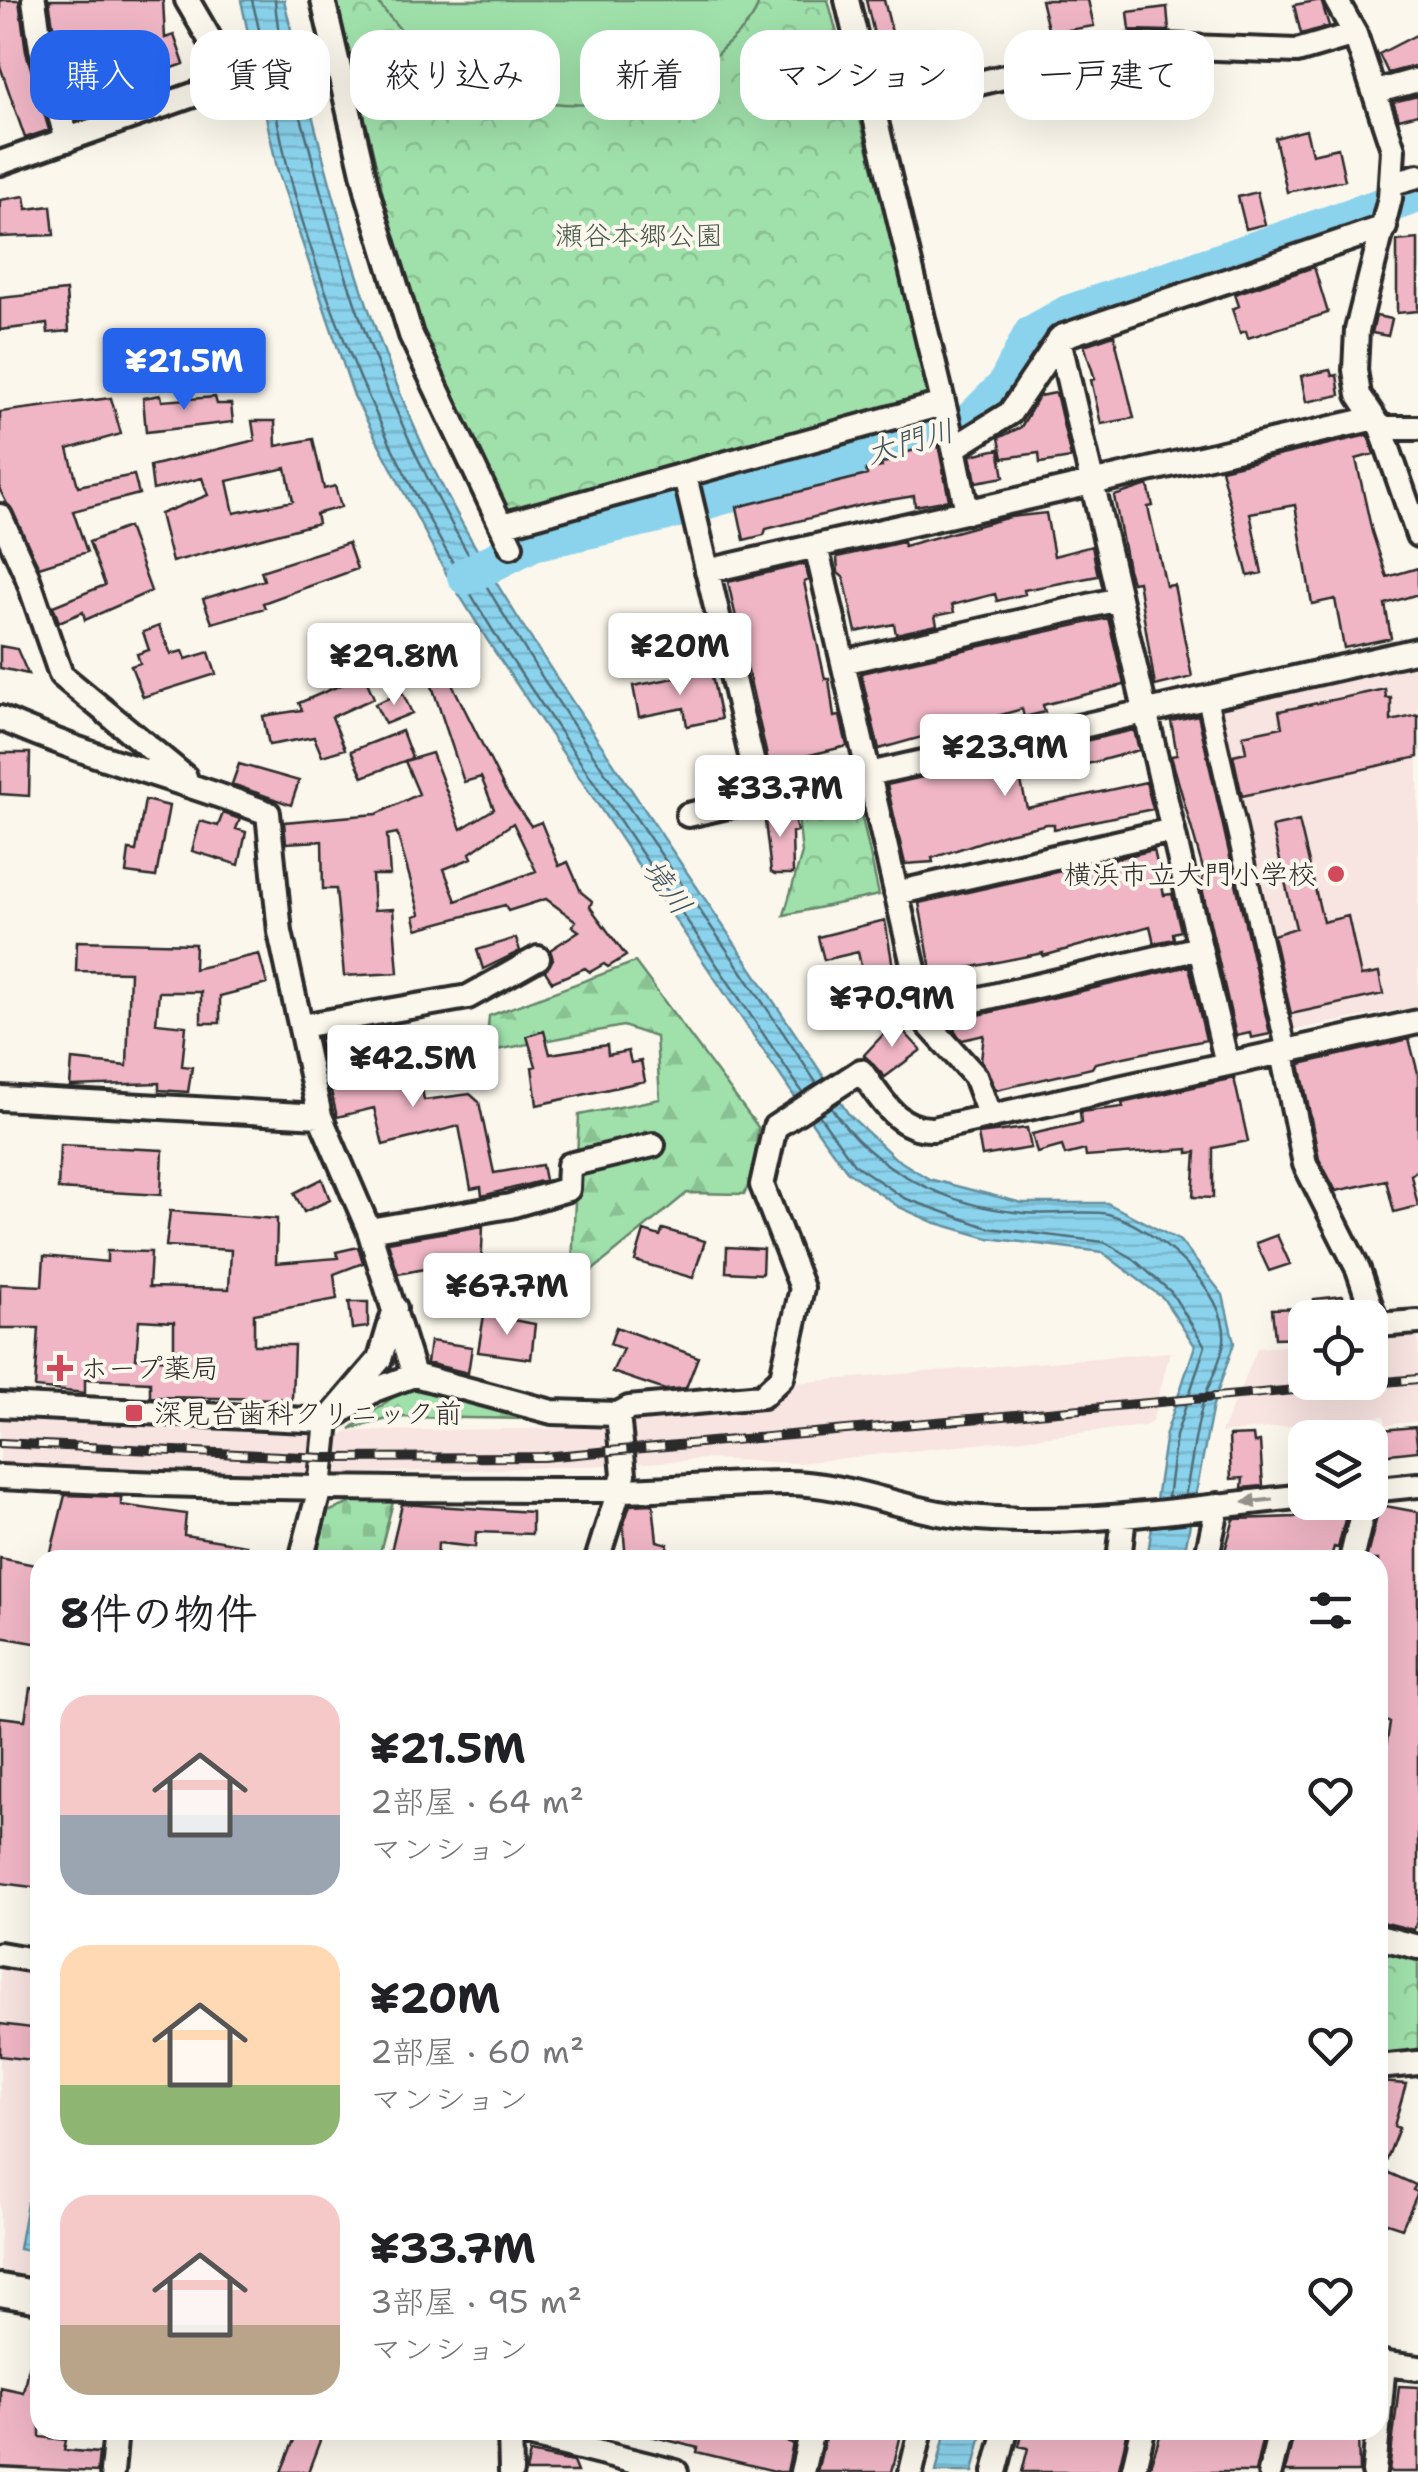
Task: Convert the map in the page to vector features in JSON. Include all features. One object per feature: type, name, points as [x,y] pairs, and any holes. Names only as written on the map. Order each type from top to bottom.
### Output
[{"type":"street","points":[[34,0],[41,48],[67,140]]},
{"type":"street","points":[[0,163],[228,83],[222,60],[187,0]]},
{"type":"street","points":[[323,0],[368,194],[411,335],[452,430],[507,536],[1010,412],[1060,339],[1388,207],[1418,176]]},
{"type":"street","points":[[847,0],[855,30]]},
{"type":"street","points":[[1336,0],[1355,34],[1393,149],[1388,207],[1356,344],[1360,395],[1376,424],[1418,535]]},
{"type":"street","points":[[984,82],[1137,45],[1297,52],[1355,34]]},
{"type":"street","points":[[1375,92],[1418,80]]},
{"type":"street","points":[[878,120],[967,512]]},
{"type":"street","points":[[1060,339],[1226,1064]]},
{"type":"street","points":[[707,572],[1092,483],[1376,424],[1418,428]]},
{"type":"street","points":[[689,494],[761,798]]},
{"type":"street","points":[[0,516],[27,576],[61,674],[196,786]]},
{"type":"street","points":[[816,546],[924,1012],[928,1024],[975,1076],[990,1117]]},
{"type":"street","points":[[843,662],[1120,599]]},
{"type":"street","points":[[688,815],[1418,650]]},
{"type":"street","points":[[1207,698],[1305,1164],[1358,1268],[1377,1325],[1418,1322]]},
{"type":"street","points":[[0,718],[62,746],[196,786],[268,813],[280,932],[320,1116],[369,1230],[396,1305],[414,1375]]},
{"type":"street","points":[[896,893],[1173,830]]},
{"type":"street","points":[[924,1012],[1200,948]]},
{"type":"street","points":[[300,1026],[468,997],[538,958]]},
{"type":"street","points":[[0,1405],[327,1421],[374,1390],[414,1375],[552,1412],[618,1414],[629,1408],[762,1396],[782,1377],[800,1315],[802,1288],[762,1185],[774,1127],[861,1071],[891,1112],[919,1129],[990,1117],[1418,1022]]},
{"type":"street","points":[[0,1098],[320,1116]]},
{"type":"street","points":[[369,1230],[510,1206],[568,1189],[569,1166],[653,1145]]},
{"type":"street","points":[[303,1550],[320,1488],[327,1421],[380,1359],[396,1305]]},
{"type":"street","points":[[600,1550],[624,1474],[618,1414]]},
{"type":"street","points":[[0,1477],[213,1488],[619,1490],[790,1483],[842,1486],[901,1505],[958,1516],[1124,1516],[1288,1498]]},
{"type":"street","points":[[1388,1488],[1418,1485]]},
{"type":"street","points":[[1208,1550],[1215,1505]]},
{"type":"street","points":[[1121,1550],[1124,1516]]},
{"type":"street","points":[[1353,1550],[1360,1520]]},
{"type":"street","points":[[1388,1940],[1418,1947]]},
{"type":"street","points":[[0,1954],[30,1959]]},
{"type":"street","points":[[1388,2066],[1418,2063]]},
{"type":"street","points":[[0,2290],[30,2295]]},
{"type":"street","points":[[1388,2364],[1418,2368]]},
{"type":"street","points":[[112,2472],[115,2440]]},
{"type":"street","points":[[509,2440],[510,2472]]},
{"type":"street","points":[[549,2440],[676,2472]]},
{"type":"street","points":[[802,2472],[810,2440]]},
{"type":"street","points":[[911,2472],[919,2440]]},
{"type":"street","points":[[996,2472],[1004,2440]]},
{"type":"street","points":[[1134,2472],[1142,2440]]},
{"type":"street","points":[[1270,2472],[1278,2440]]},
{"type":"street","points":[[1374,2472],[1376,2440]]},
{"type":"shaded area","name":"横浜市立大門小学校","points":[[1418,663],[1418,1006],[1288,1031],[1215,706]]},
{"type":"shaded area","points":[[1418,1328],[1418,1421],[1388,1425],[1384,1416],[1288,1420],[1288,1426],[1221,1433],[1258,1348],[1288,1345],[1288,1400],[1388,1400],[1388,1332]]},
{"type":"shaded area","points":[[1170,1352],[1152,1422],[1144,1426],[798,1463],[706,1459],[630,1464],[624,1423],[632,1418],[775,1401],[793,1383]]},
{"type":"shaded area","points":[[0,1419],[310,1433],[320,1440],[312,1480],[0,1465]]},
{"type":"shaded area","points":[[605,1428],[610,1465],[335,1474],[335,1439],[348,1431]]},
{"type":"shaded area","points":[[0,1964],[30,1968],[30,2275],[0,2270]]},
{"type":"green space","name":"瀬谷本郷公園","points":[[337,0],[828,0],[836,30],[740,30],[740,120],[860,120],[934,397],[507,515],[426,350],[365,120],[560,120],[560,30],[350,30],[350,55]]},
{"type":"green space","points":[[376,0],[759,0],[754,15],[720,51],[720,30],[580,30],[580,104],[560,103],[560,30],[400,30]]},
{"type":"green space","points":[[855,786],[879,895],[784,915],[802,853],[796,798]]},
{"type":"green space","points":[[635,962],[758,1127],[753,1177],[744,1194],[687,1193],[571,1288],[579,1115],[660,1099],[656,1037],[623,1026],[486,1052],[489,1016]]},
{"type":"green space","points":[[408,1386],[495,1404],[531,1419],[395,1417],[350,1429]]},
{"type":"green space","points":[[366,1497],[393,1502],[381,1550],[317,1550],[325,1513]]},
{"type":"green space","points":[[1388,1947],[1418,1955],[1418,2056],[1388,2060]]},
{"type":"water","points":[[241,0],[284,0],[291,30],[247,30]]},
{"type":"water","name":"境川","points":[[267,120],[314,120],[366,301],[410,417],[456,513],[546,661],[849,1115],[895,1158],[929,1179],[1022,1203],[1107,1203],[1180,1241],[1223,1295],[1234,1343],[1213,1405],[1185,1550],[1148,1550],[1166,1433],[1195,1346],[1163,1298],[1102,1252],[988,1238],[933,1222],[899,1207],[847,1171],[493,649],[447,575],[354,396],[277,168]]},
{"type":"water","points":[[27,2203],[30,2203],[30,2251],[19,2249]]},
{"type":"water","points":[[944,2440],[981,2440],[973,2472],[936,2472]]},
{"type":"building","points":[[0,0],[19,0],[30,66],[30,120],[46,120],[49,130],[25,138],[0,66]]},
{"type":"building","points":[[49,0],[163,0],[165,30],[54,30]]},
{"type":"building","points":[[866,0],[884,0],[891,30],[873,30]]},
{"type":"building","points":[[1041,0],[1088,0],[1094,26],[1048,30]]},
{"type":"building","points":[[1321,0],[1329,26],[1301,34],[1294,5]]},
{"type":"building","points":[[1167,7],[1169,30],[1130,30],[1128,12]]},
{"type":"building","points":[[1418,34],[1418,65],[1388,73],[1379,54]]},
{"type":"building","points":[[174,35],[184,64],[170,69],[170,36]]},
{"type":"building","points":[[1418,96],[1418,114],[1399,119],[1393,102]]},
{"type":"building","points":[[1306,130],[1312,154],[1338,148],[1345,180],[1287,192],[1275,138]]},
{"type":"building","points":[[1257,192],[1265,224],[1246,229],[1238,197]]},
{"type":"building","points":[[25,196],[27,209],[51,206],[54,235],[0,237],[0,200]]},
{"type":"building","points":[[1418,239],[1418,311],[1397,313],[1397,241]]},
{"type":"building","points":[[1314,267],[1328,313],[1248,338],[1246,331],[1240,333],[1232,309],[1239,306],[1235,294]]},
{"type":"building","points":[[66,291],[69,331],[48,333],[47,324],[0,330],[0,298]]},
{"type":"building","points":[[1376,316],[1392,319],[1388,336],[1372,333]]},
{"type":"building","points":[[1114,335],[1134,418],[1101,424],[1091,380],[1095,379],[1084,345]]},
{"type":"building","points":[[1330,370],[1332,376],[1337,375],[1340,395],[1306,402],[1301,376]]},
{"type":"building","points":[[1056,393],[1071,458],[1040,463],[1039,453],[1003,458],[999,438],[1021,427],[1039,396]]},
{"type":"building","points":[[161,395],[162,401],[215,397],[217,404],[231,404],[233,422],[146,432],[143,398]]},
{"type":"building","points":[[111,398],[121,434],[68,449],[78,486],[134,475],[139,494],[73,511],[87,552],[39,567],[0,490],[0,412]]},
{"type":"building","points":[[252,421],[275,421],[276,446],[313,439],[324,489],[335,486],[341,507],[316,514],[318,523],[172,562],[160,514],[208,495],[202,478],[153,490],[150,466],[255,440]],"holes":[[[286,468],[293,501],[234,513],[227,481]]]},
{"type":"building","points":[[1368,435],[1374,454],[1356,459],[1372,532],[1387,577],[1418,568],[1418,594],[1385,604],[1391,638],[1344,648],[1335,599],[1312,604],[1295,505],[1250,513],[1262,573],[1248,576],[1221,469]]},
{"type":"building","points":[[938,444],[949,500],[915,506],[914,496],[866,504],[766,529],[764,535],[744,540],[737,507],[867,475],[866,470],[882,467],[881,463],[905,459],[904,453]]},
{"type":"building","points":[[999,449],[1004,477],[976,482],[971,455]]},
{"type":"building","points":[[1148,485],[1153,506],[1148,507],[1166,586],[1174,585],[1192,677],[1155,686],[1138,581],[1132,582],[1128,569],[1114,496]]},
{"type":"building","points":[[1046,513],[1054,556],[1092,546],[1098,576],[1024,590],[1025,594],[997,601],[995,594],[952,605],[954,612],[935,616],[937,625],[896,634],[894,624],[856,632],[837,557],[903,542],[904,546],[1010,517]]},
{"type":"building","points":[[128,527],[151,591],[85,620],[83,612],[59,622],[53,606],[105,585],[89,542]]},
{"type":"building","points":[[348,543],[357,569],[263,603],[265,608],[212,623],[203,599],[264,580],[261,571]]},
{"type":"building","points":[[805,564],[809,580],[804,582],[825,679],[829,679],[834,717],[840,716],[847,746],[769,765],[728,582]]},
{"type":"building","points":[[1108,618],[1124,685],[1043,705],[1045,712],[1024,717],[1022,709],[879,749],[861,673]]},
{"type":"building","points":[[159,626],[171,654],[183,651],[186,659],[209,652],[216,674],[143,697],[131,666],[140,663],[137,654],[149,650],[143,632]]},
{"type":"building","points":[[0,646],[17,649],[28,674],[0,668]]},
{"type":"building","points":[[441,662],[505,790],[531,826],[541,822],[559,866],[568,862],[581,892],[592,901],[590,907],[626,956],[608,967],[604,964],[590,972],[585,968],[552,982],[545,971],[553,959],[550,950],[579,931],[572,926],[576,921],[546,899],[508,911],[505,905],[417,929],[414,916],[420,914],[397,833],[387,835],[390,875],[372,875],[374,910],[393,909],[398,973],[344,976],[336,889],[323,889],[322,841],[286,843],[284,822],[377,814],[419,794],[405,761],[432,753],[461,829],[494,809],[481,777],[464,782],[426,668]],"holes":[[[513,823],[536,871],[456,901],[444,869],[472,858],[470,853]]]},
{"type":"building","points":[[711,671],[721,719],[687,726],[684,708],[639,717],[633,686]]},
{"type":"building","points":[[364,675],[374,698],[332,717],[345,749],[322,756],[314,737],[269,745],[263,716],[302,710],[299,703]]},
{"type":"building","points":[[1385,689],[1386,698],[1391,698],[1391,721],[1418,715],[1418,757],[1242,796],[1233,755],[1246,752],[1243,735],[1282,727],[1279,711]]},
{"type":"building","points":[[402,692],[412,713],[385,724],[375,704]]},
{"type":"building","points":[[1198,715],[1270,1034],[1251,1038],[1250,1033],[1236,1036],[1202,888],[1203,869],[1171,756],[1177,755],[1171,721]]},
{"type":"building","points":[[1134,730],[1139,750],[1021,782],[1027,808],[1146,782],[1153,809],[1054,829],[1054,824],[1047,824],[932,858],[933,862],[905,864],[887,785]]},
{"type":"building","points":[[402,731],[412,758],[363,777],[351,751]]},
{"type":"building","points":[[0,753],[30,753],[29,796],[0,794]]},
{"type":"building","points":[[239,764],[299,781],[291,805],[232,784]]},
{"type":"building","points":[[145,800],[169,806],[156,877],[126,873],[129,850],[136,851]]},
{"type":"building","points":[[791,807],[797,831],[792,832],[793,874],[775,874],[771,872],[764,813]]},
{"type":"building","points":[[223,813],[240,819],[236,829],[246,832],[239,865],[192,851],[200,821],[218,826]]},
{"type":"building","points":[[1299,821],[1323,922],[1348,916],[1361,976],[1379,973],[1383,994],[1291,1014],[1273,935],[1296,928],[1272,827]]},
{"type":"building","points":[[1154,850],[1164,895],[1172,894],[1181,931],[1173,933],[1174,939],[1154,943],[1150,926],[1043,956],[932,975],[919,903]]},
{"type":"building","points":[[885,920],[897,990],[903,989],[908,1008],[888,1012],[877,986],[866,989],[858,952],[824,960],[818,937]]},
{"type":"building","points":[[516,938],[520,951],[483,969],[477,950]]},
{"type":"building","points":[[77,941],[195,944],[194,969],[259,954],[267,984],[220,996],[220,1023],[201,1023],[201,992],[159,992],[156,1023],[186,1026],[182,1066],[192,1067],[188,1092],[159,1090],[159,1083],[70,1086],[72,1060],[127,1066],[130,972],[76,971]]},
{"type":"building","points":[[1189,966],[1206,1040],[1095,1063],[1092,1068],[996,1090],[981,1060],[984,1035],[962,1040],[955,1032],[953,1021]]},
{"type":"building","points":[[895,1022],[921,1050],[885,1077],[864,1055]]},
{"type":"building","points":[[367,1030],[380,1078],[419,1070],[424,1100],[470,1094],[479,1102],[494,1173],[542,1165],[545,1180],[482,1196],[481,1187],[471,1189],[459,1126],[383,1145],[374,1108],[337,1117],[319,1039]]},
{"type":"building","points":[[544,1031],[550,1054],[607,1045],[608,1055],[628,1051],[631,1063],[641,1061],[645,1081],[537,1105],[532,1067],[536,1066],[527,1036]]},
{"type":"building","points":[[1409,1039],[1418,1073],[1418,1169],[1411,1175],[1418,1206],[1394,1212],[1386,1180],[1336,1191],[1319,1159],[1300,1064]]},
{"type":"building","points":[[1234,1078],[1248,1141],[1213,1148],[1213,1198],[1193,1197],[1196,1152],[1188,1153],[1188,1149],[1086,1157],[1085,1150],[1065,1155],[1062,1146],[1037,1153],[1032,1134],[1081,1123],[1080,1112],[1123,1107],[1122,1103]]},
{"type":"building","points":[[1027,1128],[1031,1148],[982,1156],[978,1134]]},
{"type":"building","points":[[60,1145],[163,1150],[161,1195],[58,1189]]},
{"type":"building","points":[[322,1179],[330,1200],[304,1212],[294,1193]]},
{"type":"building","points":[[170,1211],[277,1219],[276,1263],[338,1258],[336,1252],[358,1247],[363,1263],[334,1274],[337,1299],[254,1314],[254,1345],[294,1345],[292,1399],[150,1397],[150,1382],[85,1379],[85,1393],[35,1388],[39,1328],[0,1328],[0,1284],[42,1286],[44,1256],[107,1262],[107,1251],[151,1252],[149,1287],[229,1289],[231,1250],[166,1246]],"holes":[[[139,1320],[174,1322],[174,1360],[136,1358]]]},
{"type":"building","points":[[483,1226],[480,1294],[450,1295],[450,1264],[398,1274],[388,1242]]},
{"type":"building","points":[[663,1229],[705,1241],[693,1278],[635,1261],[644,1231],[660,1236]]},
{"type":"building","points":[[1277,1235],[1290,1264],[1269,1271],[1256,1243]]},
{"type":"building","points":[[727,1247],[763,1249],[762,1274],[726,1272]]},
{"type":"building","points":[[1343,1296],[1343,1300],[1314,1299]]},
{"type":"building","points":[[349,1302],[368,1302],[368,1327],[352,1329]]},
{"type":"building","points":[[1272,1309],[1288,1309],[1288,1338],[1275,1338]]},
{"type":"building","points":[[484,1315],[535,1324],[531,1359],[478,1352]]},
{"type":"building","points":[[616,1327],[698,1357],[686,1388],[665,1390],[612,1372],[623,1349],[610,1344]]},
{"type":"building","points":[[430,1341],[472,1347],[468,1373],[427,1363]]},
{"type":"building","points":[[1415,1427],[1418,1451],[1388,1454],[1388,1429]]},
{"type":"building","points":[[1253,1435],[1254,1443],[1260,1442],[1263,1486],[1242,1488],[1243,1478],[1231,1479],[1229,1436]]},
{"type":"building","points":[[65,1495],[121,1497],[121,1505],[186,1514],[184,1535],[246,1545],[245,1550],[51,1550]]},
{"type":"building","points":[[402,1504],[532,1512],[532,1534],[476,1532],[475,1547],[438,1543],[438,1550],[391,1550]]},
{"type":"building","points":[[653,1504],[657,1541],[668,1544],[666,1550],[625,1550],[623,1526],[630,1505]]},
{"type":"building","points":[[1388,1506],[1418,1512],[1418,1917],[1414,1930],[1388,1924],[1388,1550],[1369,1550],[1376,1520],[1388,1520]]},
{"type":"building","points":[[1234,1519],[1345,1520],[1338,1548],[1333,1550],[1225,1550]]},
{"type":"building","points":[[0,1558],[30,1564],[30,1642],[0,1637]]},
{"type":"building","points":[[30,1688],[30,1887],[0,1883],[0,1717],[25,1720]]},
{"type":"building","points":[[0,2024],[30,2028],[30,2060],[0,2056]]},
{"type":"building","points":[[1388,2083],[1406,2084],[1394,2126],[1399,2128],[1388,2156]]},
{"type":"building","points":[[1388,2172],[1416,2185],[1413,2190],[1418,2192],[1402,2228],[1388,2223]]},
{"type":"building","points":[[30,2359],[30,2440],[66,2440],[64,2450],[99,2453],[97,2472],[0,2467],[0,2387],[23,2392]]},
{"type":"building","points":[[1399,2386],[1418,2387],[1418,2472],[1389,2472]]},
{"type":"building","points":[[294,2440],[320,2440],[308,2472],[281,2472]]},
{"type":"building","points":[[667,2440],[793,2443],[787,2472],[697,2452],[698,2448]]},
{"type":"building","points":[[825,2440],[900,2440],[892,2472],[817,2472]]},
{"type":"building","points":[[1020,2440],[1126,2440],[1118,2472],[1022,2472],[1028,2448],[1019,2446]]},
{"type":"building","points":[[1159,2440],[1262,2440],[1255,2472],[1148,2472]]},
{"type":"building","points":[[1293,2440],[1358,2440],[1359,2472],[1285,2472]]},
{"type":"building","points":[[530,2453],[573,2462],[577,2472],[526,2472]]},
{"type":"waterway","name":"大門川","points":[[466,576],[533,542],[663,513],[967,425],[1005,387],[1032,334],[1068,314],[1418,194]]},
{"type":"railway","points":[[0,1443],[325,1458],[543,1457],[1418,1379]]},
{"type":"place","name":"横浜市立大門小学校","points":[[1336,874]]},
{"type":"place","name":"ホープ薬局","points":[[60,1368]]},
{"type":"place","name":"深見台歯科クリニック前","points":[[134,1413]]}]
